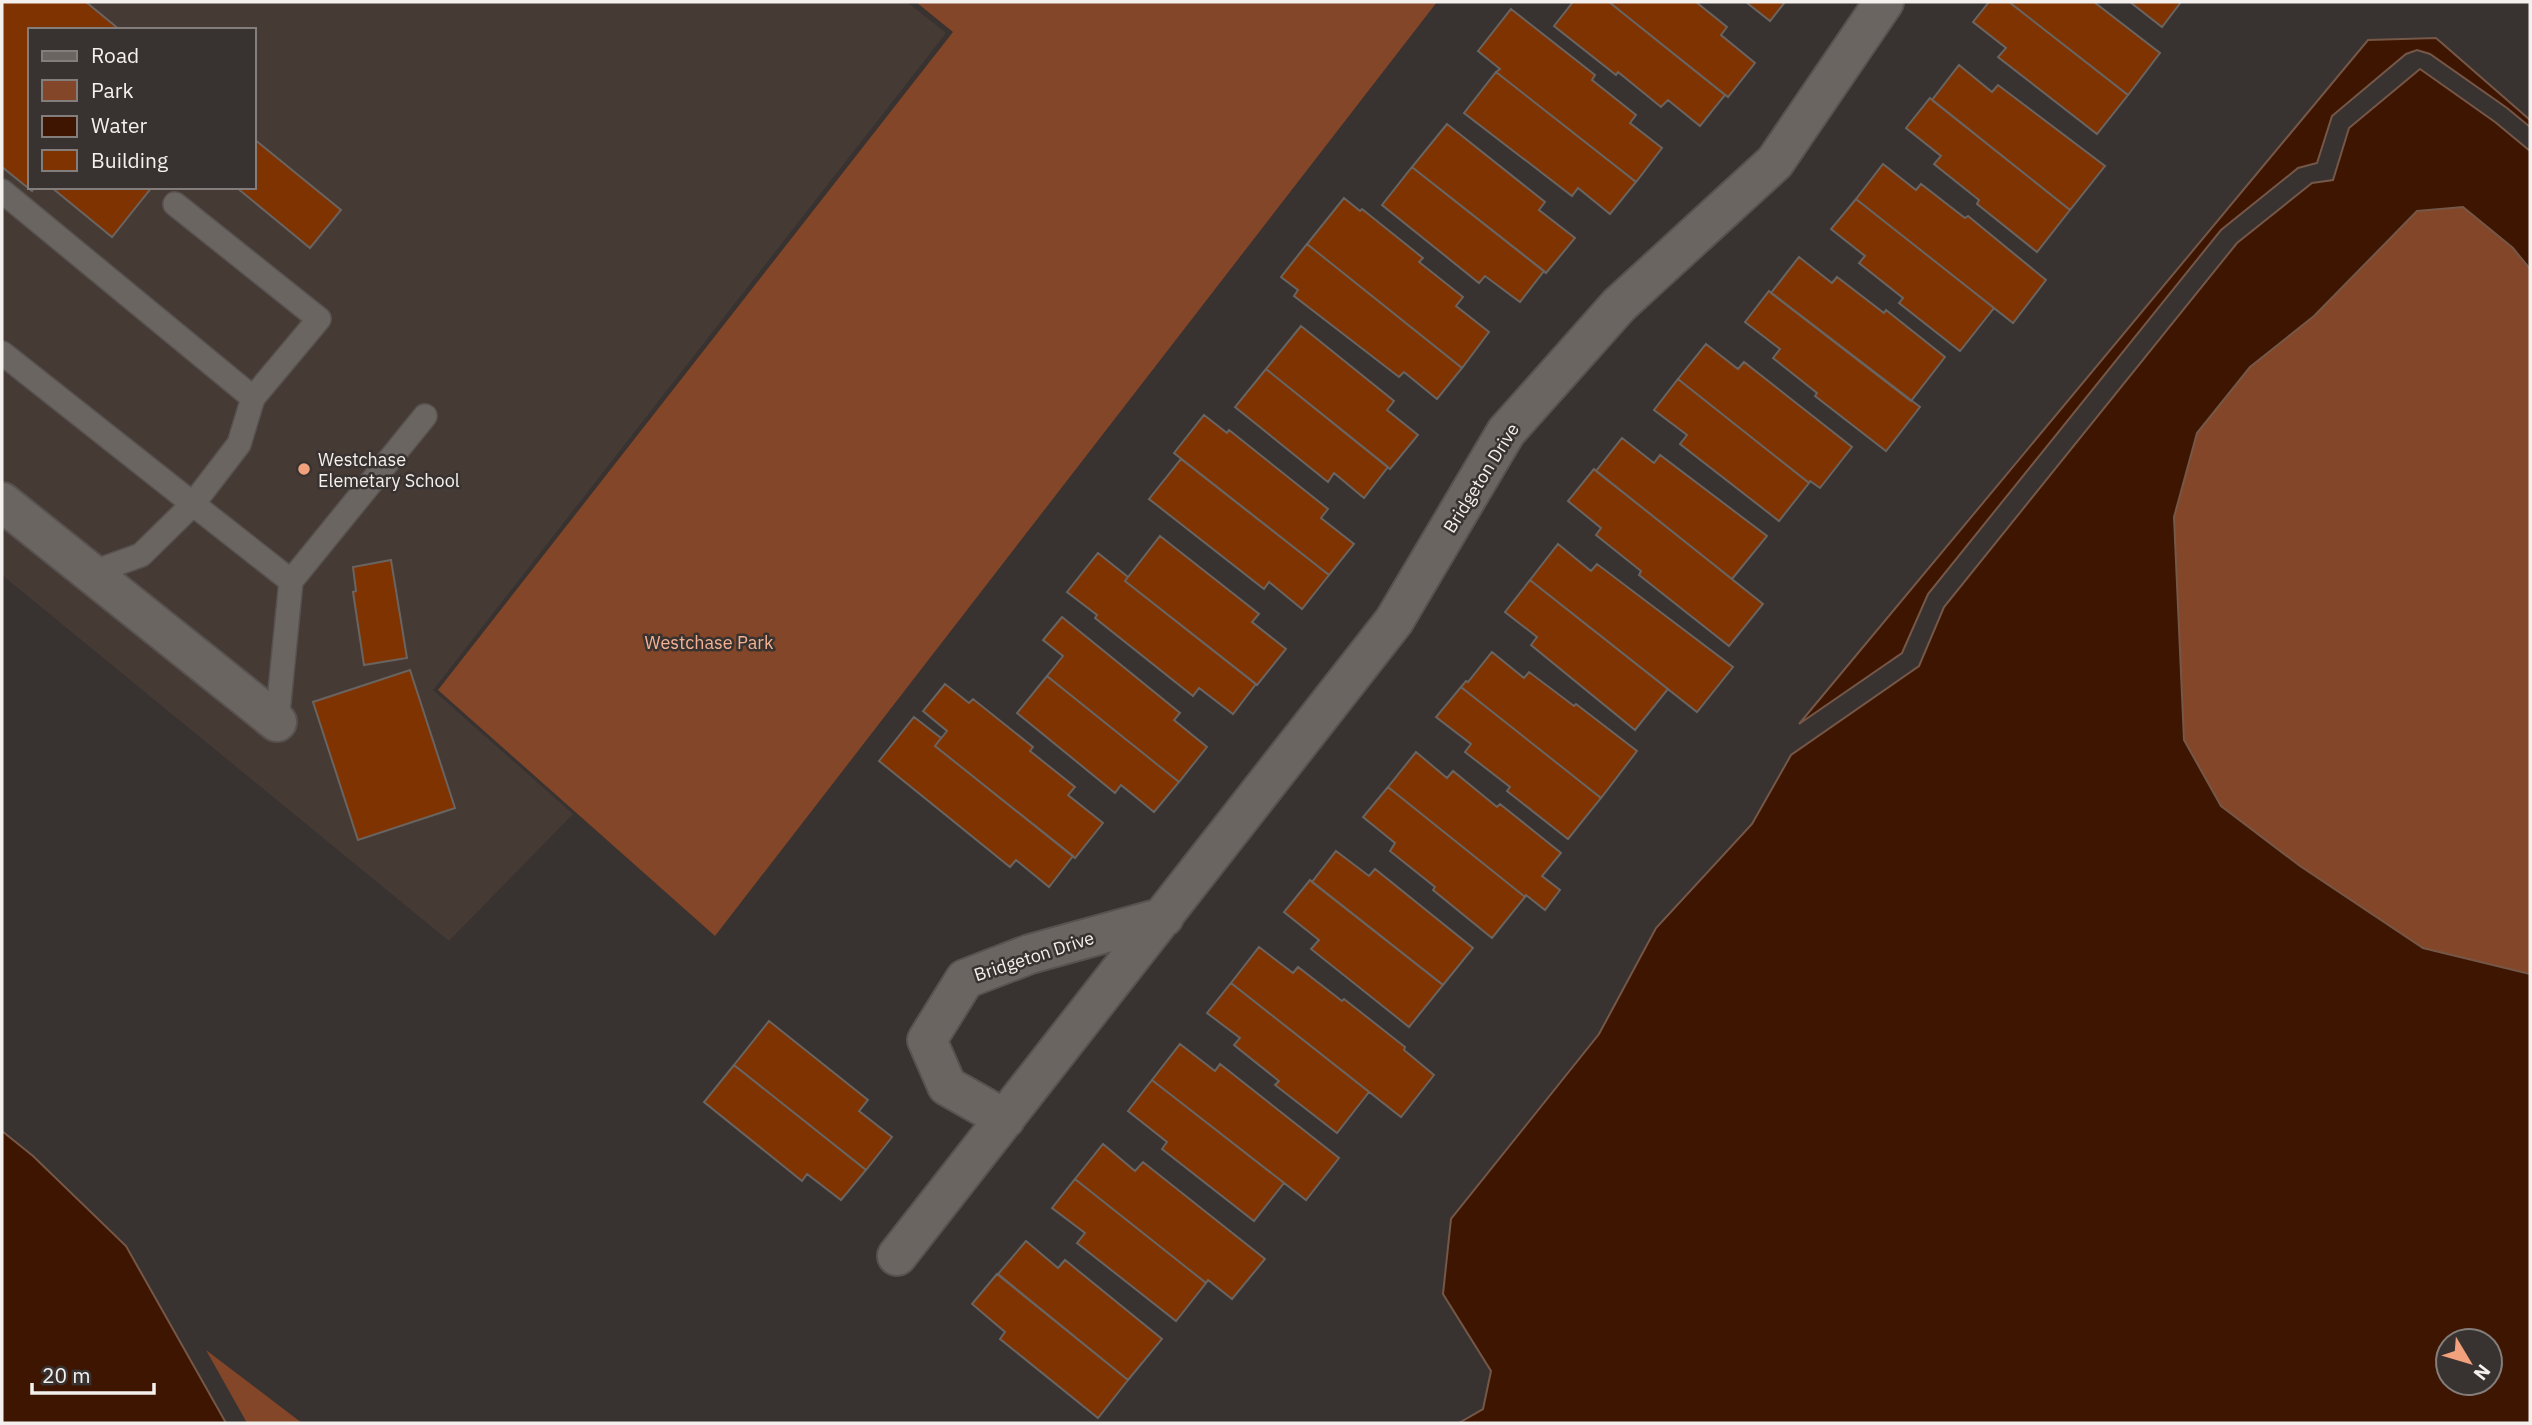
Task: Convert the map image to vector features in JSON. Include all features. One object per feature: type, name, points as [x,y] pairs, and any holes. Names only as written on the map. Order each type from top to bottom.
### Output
[{"type":"street","name":"Bridgeton Drive","points":[[897,1256],[1394,621],[1506,432],[1619,305],[1775,162],[1884,2]]},
{"type":"street","points":[[2,502],[277,722]]},
{"type":"street","name":"Bridgeton Drive","points":[[1004,1119],[947,1086],[927,1040],[965,979],[1030,954],[1164,917]]},
{"type":"lane","points":[[2,191],[253,398]]},
{"type":"lane","points":[[91,573],[141,555],[193,504],[239,444],[253,398],[319,319],[175,204]]},
{"type":"lane","points":[[2,353],[291,581]]},
{"type":"lane","points":[[277,722],[291,581],[425,416]]},
{"type":"shaded area","name":"Westchase Elemetary School","points":[[2,2],[907,2],[946,33],[433,690],[573,814],[449,941],[2,575]]},
{"type":"green space","name":"Westchase Park","points":[[916,2],[1437,2],[715,936],[438,690],[953,32]]},
{"type":"green space","points":[[2463,207],[2513,248],[2530,269],[2530,974],[2423,948],[2300,866],[2221,806],[2184,740],[2174,517],[2197,433],[2250,367],[2314,316],[2417,211]]},
{"type":"green space","points":[[206,1350],[302,1423],[247,1423]]},
{"type":"water","points":[[2436,38],[2530,120],[2530,127],[2430,54],[2417,50],[2406,54],[2332,116],[2317,163],[2298,168],[2221,230],[1928,594],[1902,653],[1799,724],[2368,40]]},
{"type":"water","points":[[2420,69],[2495,122],[2530,151],[2530,269],[2513,248],[2463,207],[2417,211],[2314,316],[2250,367],[2197,433],[2174,517],[2184,740],[2221,806],[2300,866],[2423,948],[2530,974],[2530,1423],[1459,1423],[1483,1409],[1491,1371],[1443,1294],[1451,1219],[1599,1034],[1656,928],[1752,824],[1791,755],[1919,666],[1944,607],[2237,243],[2312,183],[2333,180],[2349,128]]},
{"type":"water","points":[[2,1131],[33,1156],[126,1246],[226,1423],[2,1423]]},
{"type":"building","points":[[2,2],[86,2],[118,28],[28,28],[28,188],[2,167]]},
{"type":"building","points":[[1573,2],[1609,2],[1725,95],[1700,126],[1668,100],[1661,107],[1554,26]]},
{"type":"building","points":[[1609,2],[1696,2],[1727,27],[1721,35],[1755,63],[1728,97]]},
{"type":"building","points":[[1746,2],[1785,2],[1770,21]]},
{"type":"building","points":[[1989,2],[2009,2],[2128,95],[2097,134],[1998,57],[2006,48],[1973,22]]},
{"type":"building","points":[[2009,2],[2094,2],[2160,53],[2128,95]]},
{"type":"building","points":[[2130,2],[2181,2],[2162,27]]},
{"type":"building","points":[[1511,9],[1595,75],[1592,80],[1636,115],[1630,123],[1662,148],[1636,182],[1496,72],[1500,69],[1478,51]]},
{"type":"building","points":[[1959,65],[1992,92],[1998,85],[2105,166],[2070,210],[1932,100]]},
{"type":"building","points":[[1496,72],[1636,182],[1610,214],[1578,188],[1572,196],[1464,113]]},
{"type":"building","points":[[1930,98],[2070,210],[2037,252],[1977,204],[1979,200],[1934,164],[1941,156],[1906,128]]},
{"type":"building","points":[[1447,124],[1545,202],[1539,210],[1575,238],[1546,273],[1412,167]]},
{"type":"building","points":[[256,141],[341,210],[310,248],[238,189],[256,189]]},
{"type":"building","points":[[1883,164],[1916,190],[1921,184],[1965,218],[1968,216],[2046,280],[2013,323],[1856,199]]},
{"type":"building","points":[[1412,167],[1544,271],[1520,302],[1485,276],[1479,283],[1382,205]]},
{"type":"building","points":[[53,189],[150,189],[112,237]]},
{"type":"building","points":[[1344,198],[1360,211],[1362,209],[1423,258],[1419,262],[1463,297],[1456,306],[1489,332],[1462,368],[1307,244]]},
{"type":"building","points":[[1856,199],[1994,308],[1960,351],[1899,303],[1903,298],[1859,263],[1865,256],[1831,229]]},
{"type":"building","points":[[1307,244],[1462,368],[1437,399],[1404,372],[1399,377],[1294,296],[1298,290],[1281,277]]},
{"type":"building","points":[[1799,257],[1832,283],[1837,277],[1884,313],[1886,310],[1945,357],[1911,401],[1771,293]]},
{"type":"building","points":[[1769,291],[1920,407],[1886,451],[1815,396],[1817,393],[1773,358],[1780,349],[1745,322]]},
{"type":"building","points":[[1301,326],[1394,401],[1387,410],[1418,435],[1390,469],[1266,369]]},
{"type":"building","points":[[1706,344],[1738,369],[1744,362],[1852,447],[1820,488],[1810,481],[1809,483],[1678,379]]},
{"type":"building","points":[[1266,369],[1388,467],[1364,498],[1334,473],[1328,482],[1235,407]]},
{"type":"building","points":[[1678,379],[1809,483],[1779,521],[1680,444],[1687,435],[1654,410]]},
{"type":"building","points":[[1204,415],[1227,433],[1229,430],[1328,509],[1321,518],[1354,544],[1329,575],[1174,453]]},
{"type":"building","points":[[1622,438],[1654,463],[1660,455],[1767,536],[1732,579],[1596,471]]},
{"type":"building","points":[[1181,459],[1329,575],[1302,609],[1269,582],[1264,589],[1149,499]]},
{"type":"building","points":[[1594,469],[1763,604],[1729,646],[1639,575],[1641,571],[1596,535],[1601,528],[1568,501]]},
{"type":"building","points":[[1160,536],[1259,614],[1252,622],[1286,649],[1257,685],[1125,581]]},
{"type":"building","points":[[1558,544],[1591,571],[1597,564],[1733,667],[1697,712],[1530,580]]},
{"type":"building","points":[[1098,553],[1128,577],[1125,581],[1256,684],[1233,714],[1199,688],[1193,696],[1095,618],[1097,615],[1067,592]]},
{"type":"building","points":[[391,560],[407,658],[364,665],[353,592],[356,591],[353,567]]},
{"type":"building","points":[[1530,580],[1668,689],[1635,730],[1531,645],[1537,637],[1505,612]]},
{"type":"building","points":[[1062,617],[1180,713],[1174,720],[1207,747],[1179,782],[1047,676],[1063,656],[1043,640]]},
{"type":"building","points":[[1492,652],[1524,678],[1529,672],[1574,706],[1576,704],[1637,751],[1601,798],[1461,687]]},
{"type":"building","points":[[410,670],[455,808],[358,840],[313,702]]},
{"type":"building","points":[[1047,676],[1179,782],[1154,812],[1121,785],[1115,793],[1017,713]]},
{"type":"building","points":[[945,684],[969,703],[973,699],[1033,747],[1030,751],[1075,787],[1068,795],[1103,823],[1075,858],[935,746],[947,731],[923,711]]},
{"type":"building","points":[[1461,687],[1601,798],[1568,839],[1507,791],[1510,787],[1465,752],[1471,744],[1436,717]]},
{"type":"building","points":[[914,717],[941,738],[935,746],[1073,856],[1049,887],[1016,860],[1010,867],[879,761]]},
{"type":"building","points":[[1416,752],[1447,778],[1453,771],[1497,807],[1500,804],[1561,853],[1542,876],[1560,890],[1545,910],[1526,895],[1525,897],[1388,787]]},
{"type":"building","points":[[1388,787],[1525,897],[1492,938],[1390,851],[1395,843],[1363,817]]},
{"type":"building","points":[[1336,851],[1369,876],[1375,869],[1473,948],[1443,985],[1312,882]]},
{"type":"building","points":[[1310,880],[1443,985],[1409,1027],[1311,949],[1319,940],[1284,912]]},
{"type":"building","points":[[1259,947],[1293,973],[1298,967],[1342,1001],[1344,999],[1405,1047],[1404,1050],[1434,1075],[1401,1117],[1231,983]]},
{"type":"building","points":[[1231,983],[1369,1092],[1337,1133],[1275,1085],[1279,1081],[1234,1045],[1240,1038],[1207,1013]]},
{"type":"building","points":[[769,1021],[868,1100],[859,1111],[892,1137],[866,1170],[734,1065]]},
{"type":"building","points":[[1180,1044],[1215,1071],[1220,1064],[1339,1158],[1306,1200],[1152,1080]]},
{"type":"building","points":[[734,1065],[866,1170],[841,1200],[807,1174],[802,1181],[704,1102]]},
{"type":"building","points":[[1152,1080],[1284,1183],[1254,1221],[1162,1149],[1167,1142],[1128,1111]]},
{"type":"building","points":[[1103,1144],[1135,1171],[1143,1162],[1265,1259],[1232,1299],[1208,1280],[1206,1283],[1075,1179]]},
{"type":"building","points":[[1075,1179],[1206,1283],[1176,1321],[1077,1243],[1085,1233],[1052,1208]]},
{"type":"building","points":[[1026,1241],[1058,1268],[1065,1260],[1162,1339],[1128,1380],[998,1274]]},
{"type":"building","points":[[997,1274],[1128,1380],[1098,1418],[1000,1339],[1005,1332],[972,1304]]},
{"type":"place","name":"Westchase Elemetary School","points":[[304,469]]}]
